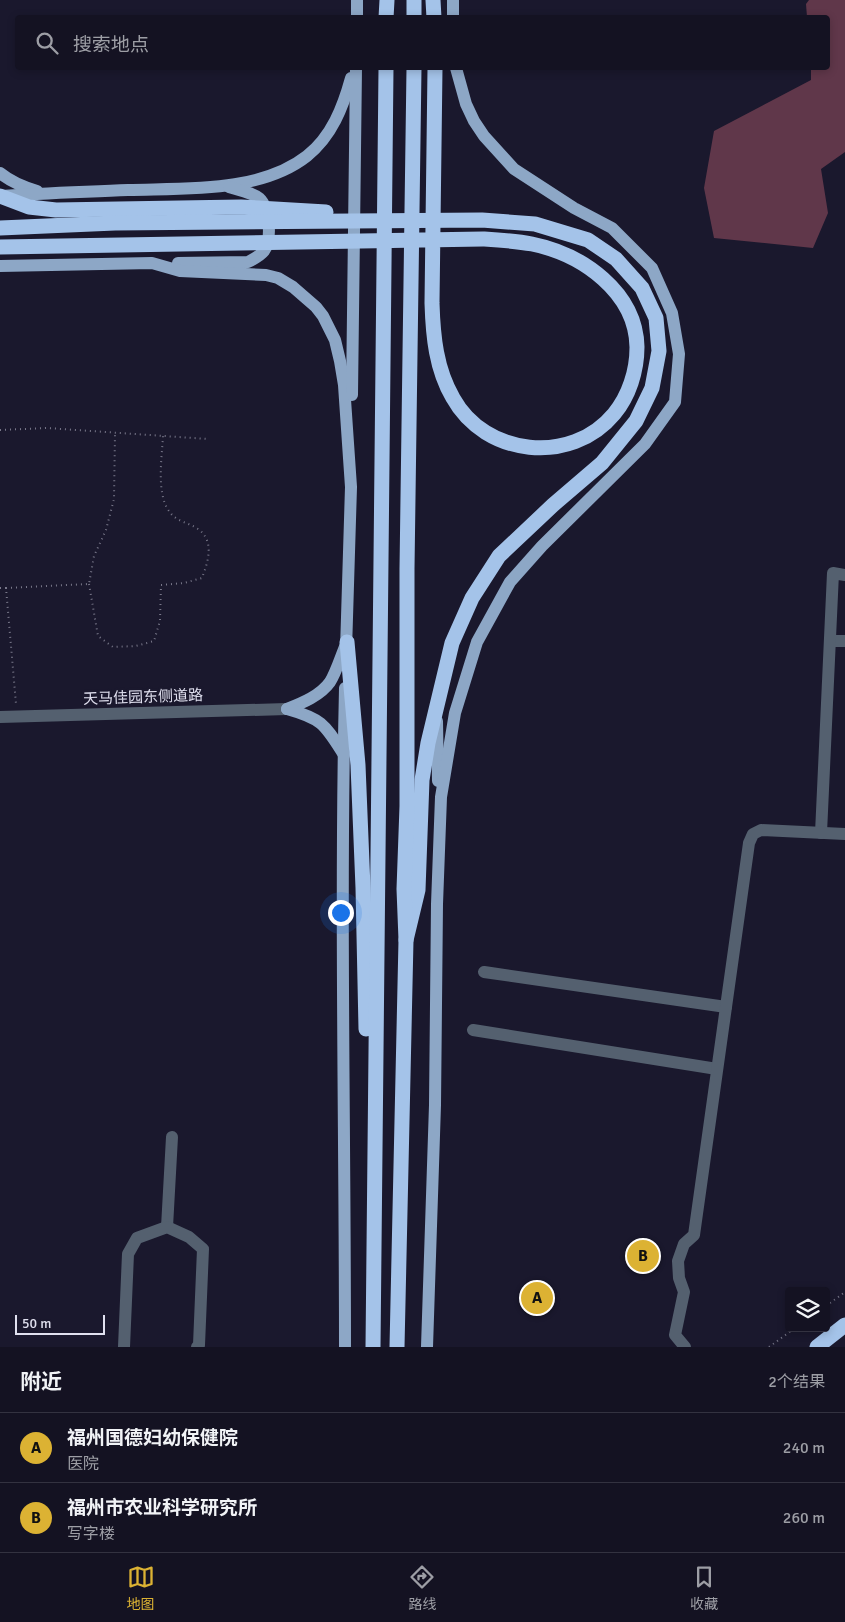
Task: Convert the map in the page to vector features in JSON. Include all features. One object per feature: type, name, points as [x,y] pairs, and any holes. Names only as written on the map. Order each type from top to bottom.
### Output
[{"type":"highway","points":[[386,15],[387,0]]},
{"type":"highway","points":[[414,0],[414,15]]},
{"type":"highway","points":[[433,0],[436,15]]},
{"type":"highway","points":[[373,1347],[386,70]]},
{"type":"highway","points":[[411,889],[407,806],[407,569],[414,70]]},
{"type":"highway","points":[[0,247],[433,240],[482,239],[532,244],[563,254],[597,273],[623,302],[633,323],[636,340],[635,369],[624,400],[613,415],[590,435],[563,445],[547,448],[511,445],[477,427],[453,400],[442,374],[433,332],[432,303],[433,240],[435,70]]},
{"type":"highway","points":[[0,196],[29,207],[56,210],[241,207],[535,224],[588,240],[616,259],[642,288],[656,318],[659,351],[652,388],[636,422],[602,463],[553,505],[499,556],[472,598],[452,642],[428,743],[422,780],[406,940],[397,1347]]},
{"type":"highway","points":[[0,228],[115,223],[482,220]]},
{"type":"highway","points":[[347,642],[358,766],[374,1275]]},
{"type":"highway","points":[[817,1347],[845,1325]]},
{"type":"main road","points":[[357,0],[357,15]]},
{"type":"main road","points":[[436,15],[438,0]]},
{"type":"main road","points":[[453,0],[453,15]]},
{"type":"main road","points":[[0,196],[226,187],[264,177],[286,169],[307,156],[320,144],[331,130],[341,110],[353,70]]},
{"type":"main road","points":[[345,1347],[343,1089],[344,755],[352,487],[354,70]]},
{"type":"main road","points":[[427,1347],[435,1105],[437,904],[441,797],[455,713],[477,642],[510,582],[542,546],[645,444],[675,402],[680,354],[672,313],[652,268],[612,228],[574,208],[514,169],[484,136],[474,121],[466,104],[457,70]]},
{"type":"main road","points":[[0,173],[7,179],[26,188],[47,193]]},
{"type":"main road","points":[[0,266],[248,262],[255,259],[265,250],[269,234],[267,215],[259,198],[226,187]]},
{"type":"main road","points":[[152,263],[180,271],[266,275],[278,278],[294,287],[316,307],[326,321],[335,340],[340,361],[344,384],[352,487]]},
{"type":"main road","points":[[287,709],[306,701],[330,682],[347,642]]},
{"type":"main road","points":[[438,698],[437,749],[440,824]]},
{"type":"main road","points":[[287,709],[306,714],[318,720],[328,730],[344,755]]},
{"type":"street","points":[[822,833],[833,573],[845,575]]},
{"type":"street","points":[[830,641],[845,641]]},
{"type":"street","name":"天马佳园东侧道路","points":[[0,717],[287,709]]},
{"type":"street","points":[[685,1347],[675,1335],[684,1292],[679,1278],[678,1261],[684,1244],[694,1235],[749,843],[753,834],[761,830],[845,834]]},
{"type":"street","points":[[484,972],[726,1007]]},
{"type":"street","points":[[473,1030],[717,1069]]},
{"type":"street","points":[[167,1227],[172,1137]]},
{"type":"street","points":[[124,1347],[128,1254],[137,1238],[167,1227],[189,1238],[203,1249],[199,1345],[197,1347]]},
{"type":"path","points":[[0,430],[47,428],[208,438]]},
{"type":"path","points":[[116,432],[114,499],[106,530],[94,556],[88,584],[98,636],[113,647],[136,646],[154,641],[160,621],[161,585],[202,578],[209,561],[209,542],[199,529],[176,519],[168,510],[163,497],[161,481],[163,436]]},
{"type":"path","points":[[0,588],[88,584]]},
{"type":"path","points":[[6,588],[17,716]]},
{"type":"path","points":[[830,1303],[845,1292]]},
{"type":"path","points":[[769,1347],[790,1332]]},
{"type":"shaded area","points":[[809,0],[845,0],[845,152],[821,169],[828,213],[813,248],[714,238],[704,188],[714,131],[811,80],[811,70],[830,70],[830,15],[807,15],[806,4]]},
{"type":"place","name":"福州市农业科学研究所","points":[[643,1256]]},
{"type":"place","name":"福州国德妇幼保健院","points":[[537,1298]]}]
